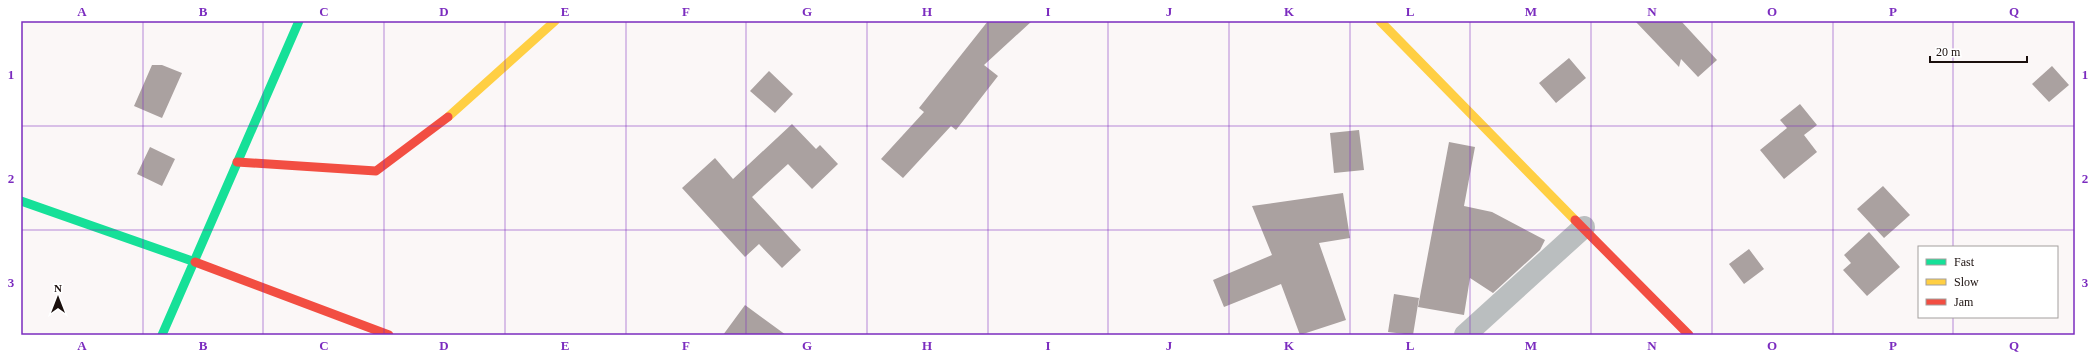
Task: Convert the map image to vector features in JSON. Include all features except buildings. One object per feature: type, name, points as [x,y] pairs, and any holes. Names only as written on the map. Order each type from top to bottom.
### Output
[{"type":"street","points":[[162,335],[299,21]]},
{"type":"street","points":[[237,162],[376,171],[452,114],[555,21]]},
{"type":"street","points":[[1380,21],[1689,335]]},
{"type":"street","points":[[21,201],[194,262],[389,335]]},
{"type":"street","points":[[1465,335],[1584,227]]},
{"type":"traffic: fast","points":[[162,335],[299,21]]},
{"type":"traffic: fast","points":[[21,201],[195,262]]},
{"type":"traffic: slow","points":[[448,117],[555,21]]},
{"type":"traffic: slow","points":[[1380,21],[1575,220]]},
{"type":"traffic: jam","points":[[237,162],[376,171],[448,117]]},
{"type":"traffic: jam","points":[[1575,220],[1689,335]]},
{"type":"traffic: jam","points":[[195,262],[389,335]]}]
